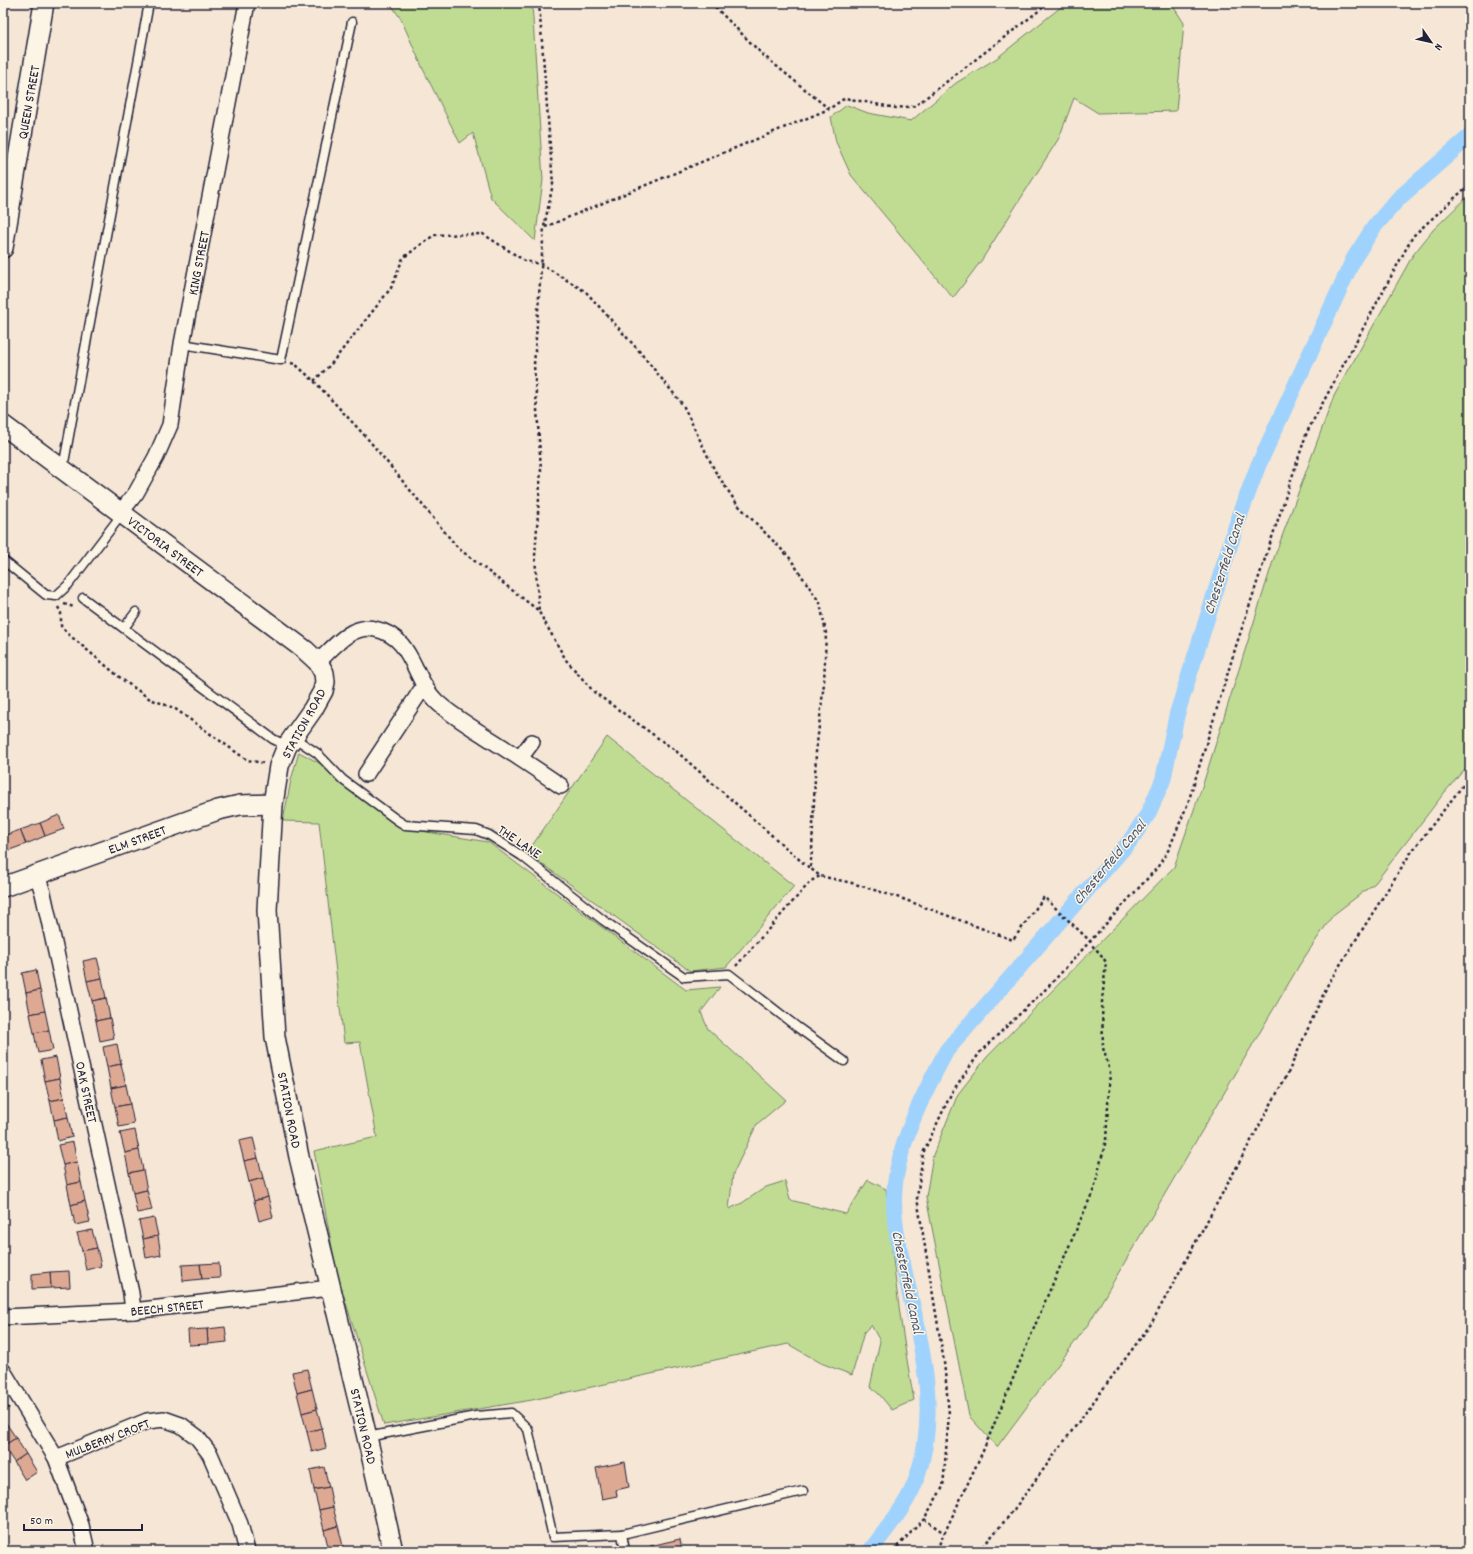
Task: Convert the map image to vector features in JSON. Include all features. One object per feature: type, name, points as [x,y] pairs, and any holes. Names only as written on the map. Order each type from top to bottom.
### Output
[{"type":"street","name":"QUEEN STREET","points":[[3,248],[44,3]]},
{"type":"street","name":"KING STREET","points":[[122,513],[136,493],[153,463],[170,425],[182,344],[247,3]]},
{"type":"street","name":"VICTORIA STREET","points":[[3,425],[299,646],[321,667]]},
{"type":"street","points":[[321,667],[346,635],[361,628],[375,629],[389,634],[403,644],[424,686],[436,701],[561,786]]},
{"type":"street","name":"STATION ROAD","points":[[321,667],[325,682],[323,691],[313,709],[290,741],[279,766],[273,804],[267,910],[275,1037],[299,1157],[393,1551]]},
{"type":"street","points":[[366,774],[424,686]]},
{"type":"street","points":[[520,758],[532,742]]},
{"type":"street","name":"ELM STREET","points":[[3,887],[218,810],[240,805],[273,804]]},
{"type":"street","name":"OAK STREET","points":[[37,875],[43,893],[131,1293],[133,1311]]},
{"type":"street","name":"BEECH STREET","points":[[3,1317],[133,1311],[330,1288]]},
{"type":"street","points":[[3,1370],[56,1458],[81,1525],[87,1551]]},
{"type":"street","name":"MULBERRY CROFT","points":[[56,1458],[147,1421],[164,1419],[181,1425],[197,1437],[210,1454],[240,1524],[246,1551]]},
{"type":"lane","points":[[63,469],[149,3]]},
{"type":"lane","points":[[182,344],[281,360],[352,22]]},
{"type":"lane","points":[[3,560],[46,595],[56,596],[68,585],[122,513]]},
{"type":"lane","name":"THE LANE","points":[[87,601],[273,739],[290,741],[317,754],[343,780],[405,825],[476,830],[489,835],[522,856],[603,920],[684,977],[729,974]]},
{"type":"lane","points":[[124,628],[136,612]]},
{"type":"lane","points":[[729,974],[797,1027],[844,1061]]},
{"type":"lane","points":[[367,1437],[476,1416],[511,1413],[528,1428],[553,1537],[622,1534],[803,1491]]},
{"type":"lane","points":[[622,1534],[625,1551]]},
{"type":"path","points":[[539,3],[553,184],[544,227],[534,365],[541,469],[535,556],[539,612]]},
{"type":"path","points":[[711,3],[763,55],[829,109]]},
{"type":"path","points":[[544,227],[829,109],[845,98],[896,108],[915,106],[1049,3]]},
{"type":"path","points":[[893,1551],[924,1519],[943,1488],[949,1414],[944,1362],[917,1198],[923,1154],[952,1092],[981,1051],[1050,985],[1158,868],[1169,849],[1188,803],[1236,646],[1307,432],[1413,236],[1470,184]]},
{"type":"path","points":[[314,381],[331,364],[391,288],[403,258],[434,235],[483,234],[525,261],[542,264],[586,292],[640,352],[683,405],[714,472],[738,504],[789,557],[820,603],[826,633],[824,683],[816,752],[810,868]]},
{"type":"path","points":[[281,360],[295,364],[314,381],[367,438],[458,548],[539,612],[566,660],[594,692],[676,751],[820,876],[903,899],[1013,940],[1044,897],[1090,941],[1106,962],[1102,1002],[1103,1048],[1110,1071],[1106,1140],[1094,1189],[983,1450],[936,1551]]},
{"type":"path","points":[[52,596],[64,605],[78,607],[87,601]]},
{"type":"path","points":[[52,596],[61,614],[61,626],[68,634],[123,680],[150,699],[174,708],[247,760],[279,766]]},
{"type":"path","points":[[979,1551],[1009,1516],[1151,1324],[1288,1073],[1328,984],[1410,854],[1470,776]]},
{"type":"path","points":[[729,974],[811,881],[820,876]]},
{"type":"path","points":[[924,1519],[944,1533]]},
{"type":"green space","points":[[390,3],[532,3],[543,180],[535,241],[491,198],[473,133],[460,143],[423,69],[401,19]]},
{"type":"green space","points":[[1066,3],[1171,3],[1184,23],[1176,111],[1098,113],[1074,98],[1059,138],[981,261],[953,298],[851,175],[836,142],[831,117],[847,105],[868,113],[911,121],[956,83],[997,58]]},
{"type":"green space","points":[[1470,194],[1470,763],[1444,793],[1375,883],[1333,915],[1300,964],[1089,1323],[997,1447],[969,1416],[926,1197],[933,1155],[958,1094],[987,1057],[1174,867],[1204,781],[1274,558],[1334,396],[1413,255],[1433,230]]},
{"type":"green space","points":[[607,737],[794,886],[726,967],[690,971],[527,853]]},
{"type":"green space","points":[[299,752],[321,764],[403,828],[488,842],[686,990],[720,987],[701,1012],[708,1029],[786,1100],[757,1124],[733,1174],[729,1209],[742,1203],[766,1187],[785,1181],[790,1200],[846,1214],[868,1180],[886,1189],[897,1295],[914,1400],[892,1410],[879,1394],[870,1387],[880,1341],[871,1325],[864,1332],[852,1375],[821,1363],[788,1344],[532,1400],[384,1425],[337,1274],[314,1151],[377,1137],[360,1042],[344,1043],[319,822],[283,821],[291,780]]},
{"type":"building","points":[[59,815],[64,829],[45,836],[40,823]]},
{"type":"building","points":[[40,823],[45,836],[26,844],[20,830]]},
{"type":"building","points":[[20,830],[26,844],[7,851],[3,836]]},
{"type":"building","points":[[97,958],[102,978],[87,981],[83,961]]},
{"type":"building","points":[[36,970],[40,990],[26,993],[22,973]]},
{"type":"building","points":[[102,978],[106,998],[92,1001],[87,981]]},
{"type":"building","points":[[40,990],[45,1011],[30,1014],[26,993]]},
{"type":"building","points":[[106,998],[110,1018],[96,1021],[92,1001]]},
{"type":"building","points":[[45,1011],[49,1030],[34,1033],[30,1014]]},
{"type":"building","points":[[110,1018],[114,1038],[100,1041],[96,1021]]},
{"type":"building","points":[[49,1030],[53,1050],[38,1053],[34,1033]]},
{"type":"building","points":[[117,1044],[121,1064],[107,1067],[103,1047]]},
{"type":"building","points":[[56,1057],[60,1078],[45,1081],[41,1060]]},
{"type":"building","points":[[121,1064],[126,1085],[111,1088],[107,1067]]},
{"type":"building","points":[[60,1078],[64,1098],[50,1101],[45,1081]]},
{"type":"building","points":[[126,1085],[130,1104],[115,1107],[111,1088]]},
{"type":"building","points":[[64,1098],[68,1117],[54,1120],[50,1101]]},
{"type":"building","points":[[130,1104],[134,1124],[119,1127],[115,1107]]},
{"type":"building","points":[[68,1117],[72,1137],[58,1141],[54,1120]]},
{"type":"building","points":[[135,1130],[139,1150],[125,1153],[120,1133]]},
{"type":"building","points":[[253,1138],[258,1158],[244,1161],[239,1141]]},
{"type":"building","points":[[73,1142],[77,1162],[63,1165],[58,1145]]},
{"type":"building","points":[[139,1150],[143,1170],[129,1173],[125,1153]]},
{"type":"building","points":[[258,1158],[263,1178],[249,1182],[244,1161]]},
{"type":"building","points":[[77,1162],[81,1182],[67,1185],[63,1165]]},
{"type":"building","points":[[143,1170],[147,1190],[133,1193],[129,1173]]},
{"type":"building","points":[[263,1178],[268,1197],[254,1201],[249,1182]]},
{"type":"building","points":[[81,1182],[85,1201],[71,1205],[67,1185]]},
{"type":"building","points":[[147,1190],[152,1210],[137,1213],[133,1193]]},
{"type":"building","points":[[268,1197],[273,1217],[259,1221],[254,1201]]},
{"type":"building","points":[[85,1201],[90,1222],[75,1225],[71,1205]]},
{"type":"building","points":[[154,1218],[158,1236],[143,1239],[139,1221]]},
{"type":"building","points":[[92,1230],[97,1248],[82,1251],[77,1233]]},
{"type":"building","points":[[158,1236],[161,1255],[146,1258],[143,1239]]},
{"type":"building","points":[[97,1248],[101,1266],[86,1270],[82,1251]]},
{"type":"building","points":[[219,1263],[220,1278],[202,1279],[200,1264]]},
{"type":"building","points":[[200,1264],[202,1279],[183,1281],[182,1265]]},
{"type":"building","points":[[69,1271],[70,1287],[51,1288],[50,1272]]},
{"type":"building","points":[[50,1272],[51,1288],[32,1289],[32,1274]]},
{"type":"building","points":[[225,1327],[227,1342],[208,1344],[207,1329]]},
{"type":"building","points":[[207,1329],[208,1344],[189,1345],[188,1330]]},
{"type":"building","points":[[307,1369],[312,1389],[297,1393],[292,1372]]},
{"type":"building","points":[[312,1389],[317,1409],[302,1413],[297,1393]]},
{"type":"building","points":[[317,1409],[322,1428],[307,1432],[302,1413]]},
{"type":"building","points":[[4,1420],[16,1438],[3,1446],[3,1421]]},
{"type":"building","points":[[322,1428],[326,1448],[312,1452],[307,1432]]},
{"type":"building","points":[[16,1438],[26,1454],[14,1462],[3,1446]]},
{"type":"building","points":[[26,1454],[37,1472],[25,1480],[14,1462]]},
{"type":"building","points":[[625,1462],[629,1487],[616,1490],[617,1496],[602,1499],[596,1468]]},
{"type":"building","points":[[324,1467],[329,1487],[314,1490],[310,1470]]},
{"type":"building","points":[[329,1487],[333,1507],[319,1510],[314,1490]]},
{"type":"building","points":[[333,1507],[338,1526],[324,1530],[319,1510]]},
{"type":"building","points":[[338,1526],[343,1546],[329,1550],[324,1530]]},
{"type":"building","points":[[680,1539],[682,1551],[651,1551],[650,1546]]},
{"type":"waterway","name":"Chesterfield Canal","points":[[870,1551],[896,1517],[912,1490],[923,1457],[926,1434],[928,1411],[924,1365],[899,1248],[894,1212],[895,1181],[899,1162],[920,1103],[947,1050],[1130,841],[1148,814],[1163,780],[1177,714],[1237,523],[1258,466],[1354,258],[1374,227],[1398,199],[1470,136]]}]
